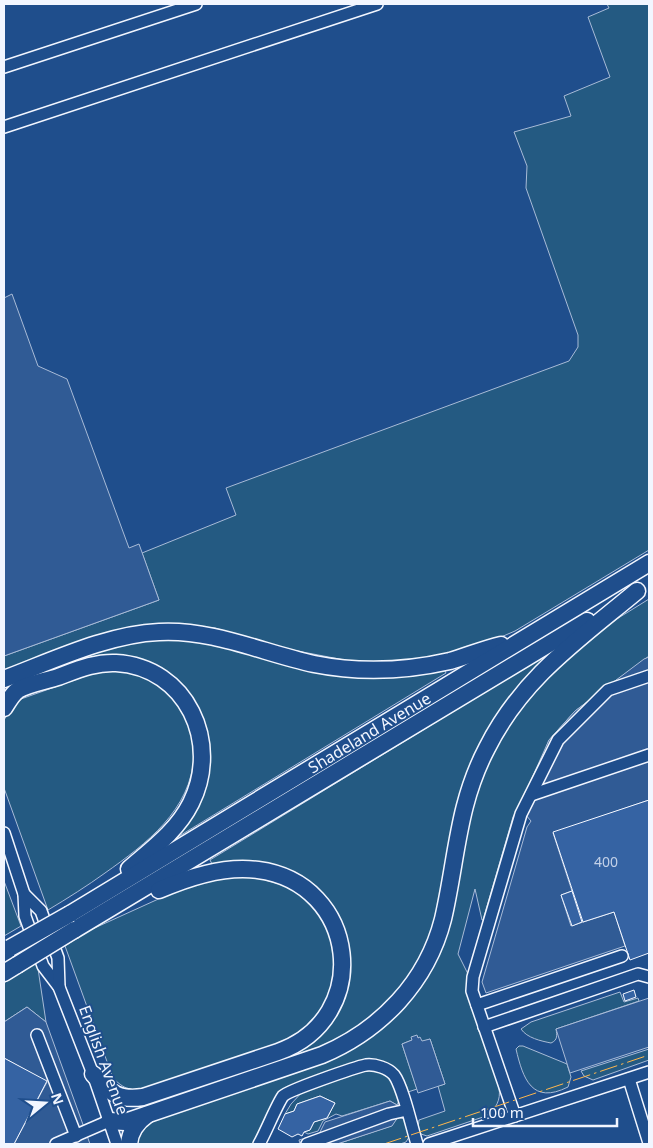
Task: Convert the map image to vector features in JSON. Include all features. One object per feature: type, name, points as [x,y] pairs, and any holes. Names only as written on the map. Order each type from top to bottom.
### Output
[{"type":"highway","name":"Shadeland Avenue","points":[[89,903],[649,563]]},
{"type":"highway","name":"Shadeland Avenue","points":[[108,910],[643,588]]},
{"type":"highway","points":[[109,1121],[125,1122],[331,1051],[362,1034],[395,1006],[419,975],[434,944],[442,919],[464,807],[476,769],[496,730],[516,700],[542,670],[643,588]]},
{"type":"highway","points":[[4,679],[110,640],[158,632],[202,634],[315,664],[372,670],[433,664],[520,640]]},
{"type":"highway","points":[[4,708],[11,693],[90,666],[112,663],[134,666],[146,670],[165,681],[178,692],[187,704],[198,724],[202,740],[203,761],[197,788],[189,807],[167,836],[89,903],[7,950]]},
{"type":"highway","points":[[10,969],[108,910],[187,878],[228,870],[256,869],[279,875],[295,882],[309,892],[328,912],[341,944],[342,973],[335,999],[322,1022],[302,1040],[278,1052],[143,1097],[131,1099],[119,1097],[112,1093],[93,1074]]},
{"type":"highway","points":[[109,1121],[120,1111],[143,1097]]},
{"type":"highway","points":[[129,1144],[131,1134],[137,1124],[151,1112]]},
{"type":"street","points":[[4,67],[196,4]]},
{"type":"street","points":[[4,127],[370,5]]},
{"type":"street","points":[[515,1116],[472,991],[473,977],[521,814],[558,740],[608,690],[649,676]]},
{"type":"street","points":[[531,794],[649,755]]},
{"type":"street","name":"English Avenue","points":[[4,833],[24,894],[25,916],[43,966],[59,987],[93,1074],[117,1144]]},
{"type":"street","name":"English Avenue","points":[[24,894],[41,911],[58,958],[59,987]]},
{"type":"street","points":[[476,1005],[622,956]]},
{"type":"street","points":[[484,1027],[638,974],[649,976]]},
{"type":"street","points":[[38,1035],[76,1136]]},
{"type":"street","points":[[259,1144],[283,1096],[291,1091],[366,1065],[388,1070],[394,1075],[417,1144]]},
{"type":"street","points":[[429,1144],[649,1072]]},
{"type":"street","points":[[629,1079],[649,1143]]},
{"type":"street","points":[[307,1144],[389,1114],[407,1110]]},
{"type":"street","points":[[56,1144],[109,1121]]},
{"type":"shaded area","points":[[607,4],[649,4],[649,550],[515,631],[465,650],[412,662],[360,663],[282,648],[215,628],[181,625],[4,671],[4,656],[159,600],[142,553],[236,515],[226,488],[569,361],[578,347],[578,335],[526,188],[527,166],[514,132],[571,116],[564,96],[610,77],[588,17],[609,8]]},
{"type":"shaded area","points":[[12,294],[38,366],[67,379],[129,548],[139,544],[159,600],[4,656],[4,298]]},
{"type":"shaded area","points":[[649,599],[649,656],[575,711],[549,740],[534,778],[513,817],[483,920],[475,889],[458,954],[468,974],[467,991],[499,1088],[497,1104],[493,1110],[486,1116],[427,1136],[421,1134],[418,1129],[419,1120],[445,1111],[438,1086],[445,1084],[430,1039],[422,1042],[417,1036],[402,1044],[417,1089],[405,1093],[381,1063],[272,1104],[253,1144],[136,1144],[143,1124],[327,1062],[339,1055],[406,1002],[463,838],[482,771],[525,698],[599,630]]},
{"type":"shaded area","points":[[182,636],[266,655],[443,667],[446,673],[176,838],[209,765],[166,674],[76,664],[75,662],[110,645]]},
{"type":"shaded area","points":[[544,653],[549,659],[497,719],[429,950],[383,1011],[324,1048],[240,1076],[239,1073],[269,1060],[342,1001],[324,898],[307,881],[283,870],[213,866],[210,860],[513,675],[512,672]]},
{"type":"shaded area","points":[[649,657],[649,800],[553,833],[572,891],[561,895],[571,926],[614,912],[625,946],[486,993],[482,982],[527,827],[531,821],[519,807],[549,740],[575,711]]},
{"type":"shaded area","points":[[124,670],[159,685],[179,703],[193,735],[194,756],[191,775],[185,793],[164,824],[120,862],[48,910],[4,788],[4,720],[14,704],[21,699],[97,672]]},
{"type":"shaded area","points":[[247,875],[287,886],[313,905],[328,930],[335,953],[332,993],[309,1028],[287,1042],[150,1087],[130,1089],[122,1086],[113,1078],[65,946],[88,931],[165,896],[211,879]]},
{"type":"shaded area","points":[[4,881],[21,926],[4,936]]},
{"type":"shaded area","points":[[37,962],[46,1022],[27,1007],[4,1022],[4,983]]},
{"type":"shaded area","points":[[620,992],[624,1002],[638,998],[639,1001],[556,1029],[556,1039],[551,1043],[530,1037],[521,1029],[531,1022]]},
{"type":"shaded area","points":[[649,998],[649,1047],[570,1073],[556,1029]]},
{"type":"shaded area","points":[[27,1007],[46,1022],[90,1144],[14,1144],[47,1082],[4,1058],[4,1022]]},
{"type":"shaded area","points":[[417,1035],[422,1041],[430,1039],[445,1084],[418,1093],[402,1044],[412,1040],[411,1037]]},
{"type":"shaded area","points":[[519,1046],[567,1064],[571,1077],[568,1087],[556,1092],[546,1093],[538,1091],[531,1086],[526,1079],[519,1060],[516,1049]]},
{"type":"shaded area","points":[[649,1049],[649,1060],[593,1080],[584,1076],[581,1071]]},
{"type":"shaded area","points":[[370,1068],[390,1075],[400,1099],[397,1105],[390,1101],[342,1116],[336,1114],[323,1121],[318,1131],[308,1134],[304,1132],[310,1130],[314,1122],[327,1118],[335,1103],[320,1096],[297,1104],[294,1111],[285,1114],[291,1104],[304,1090]]},
{"type":"shaded area","points":[[390,1101],[397,1105],[398,1117],[392,1126],[337,1144],[300,1144],[299,1140],[319,1134],[325,1122]]},
{"type":"shaded area","points":[[398,1117],[404,1119],[409,1137],[406,1142],[400,1144],[337,1144],[391,1126]]},
{"type":"building","points":[[649,800],[649,953],[630,960],[614,912],[583,922],[553,832]]},
{"type":"building","points":[[572,891],[582,922],[572,926],[561,895]]},
{"type":"building","points":[[634,990],[636,997],[625,1001],[623,994]]},
{"type":"building","points":[[4,1058],[47,1081],[14,1144],[4,1144]]},
{"type":"building","points":[[320,1096],[335,1103],[327,1118],[314,1122],[310,1130],[304,1132],[302,1136],[298,1134],[292,1137],[278,1129],[285,1114],[294,1111],[297,1104]]},
{"type":"power","points":[[384,1144],[649,1055]]}]
